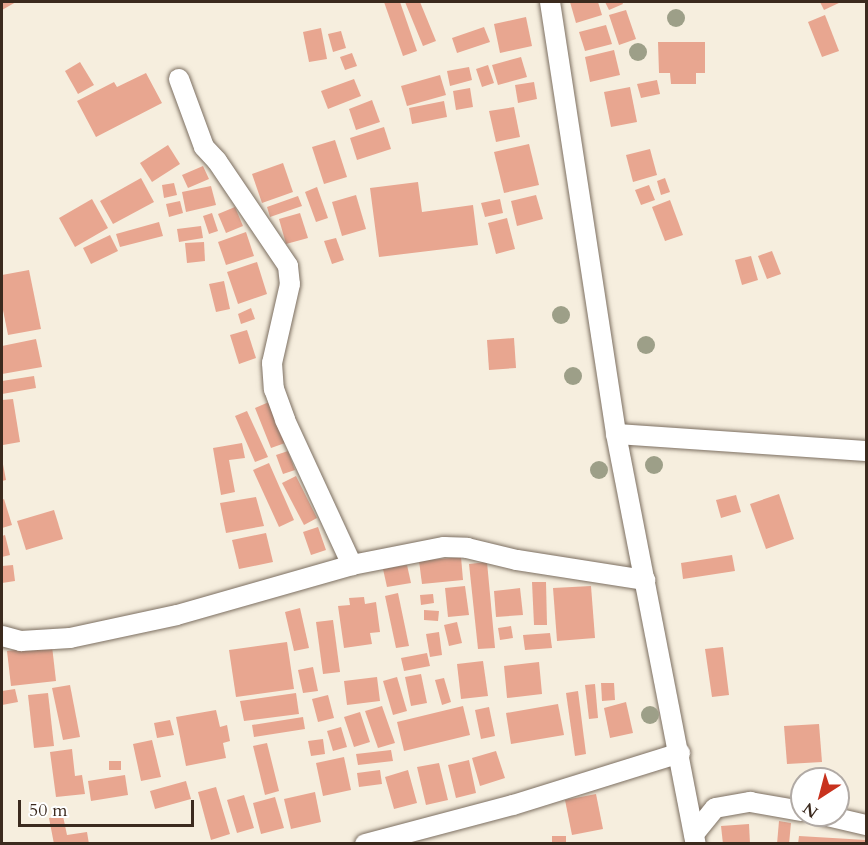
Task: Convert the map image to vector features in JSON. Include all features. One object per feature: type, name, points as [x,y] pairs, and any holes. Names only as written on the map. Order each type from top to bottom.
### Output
[{"type":"street","points":[[550,2],[615,434],[680,753],[695,839]]},
{"type":"street","points":[[179,79],[204,147],[217,161],[288,266],[290,284],[272,363],[274,389],[285,420],[352,565]]},
{"type":"street","points":[[615,434],[867,451]]},
{"type":"street","points":[[2,636],[21,641],[70,638],[177,615],[352,565],[444,547],[467,548],[518,560],[645,580]]},
{"type":"street","points":[[365,843],[513,805],[680,753]]},
{"type":"street","points":[[695,839],[715,808],[750,802],[790,809]]},
{"type":"street","points":[[850,821],[867,825]]},
{"type":"building","points":[[2,2],[16,2],[2,10]]},
{"type":"building","points":[[384,2],[400,2],[417,51],[403,56]]},
{"type":"building","points":[[405,2],[420,2],[436,41],[423,46]]},
{"type":"building","points":[[570,2],[598,2],[602,15],[576,23]]},
{"type":"building","points":[[605,2],[622,2],[623,4],[609,10]]},
{"type":"building","points":[[820,2],[841,2],[824,10]]},
{"type":"building","points":[[626,10],[636,39],[619,45],[609,15]]},
{"type":"building","points":[[825,15],[839,51],[822,57],[808,22]]},
{"type":"building","points":[[526,17],[532,46],[500,53],[494,24]]},
{"type":"building","points":[[606,25],[612,44],[585,51],[579,32]]},
{"type":"building","points":[[484,27],[490,42],[457,53],[452,38]]},
{"type":"building","points":[[321,28],[327,59],[309,62],[303,32]]},
{"type":"building","points":[[341,31],[346,48],[333,52],[328,34]]},
{"type":"building","points":[[658,42],[705,42],[705,73],[696,73],[696,84],[671,84],[670,73],[659,73]]},
{"type":"building","points":[[614,50],[620,75],[590,82],[585,57]]},
{"type":"building","points":[[352,53],[357,66],[345,70],[340,57]]},
{"type":"building","points":[[521,57],[527,77],[498,85],[492,65]]},
{"type":"building","points":[[80,62],[94,85],[78,94],[65,71]]},
{"type":"building","points":[[488,65],[494,83],[482,87],[476,69]]},
{"type":"building","points":[[469,67],[472,80],[450,86],[447,71]]},
{"type":"building","points":[[146,73],[162,103],[96,137],[77,101],[114,82],[117,87]]},
{"type":"building","points":[[440,75],[446,95],[407,106],[401,86]]},
{"type":"building","points":[[354,79],[361,96],[328,109],[321,91]]},
{"type":"building","points":[[657,80],[660,94],[641,98],[637,84]]},
{"type":"building","points":[[534,82],[537,99],[518,103],[515,85]]},
{"type":"building","points":[[630,87],[637,122],[611,127],[604,92]]},
{"type":"building","points":[[470,88],[473,107],[456,110],[453,91]]},
{"type":"building","points":[[372,100],[380,122],[356,130],[349,109]]},
{"type":"building","points":[[444,101],[447,117],[412,124],[409,108]]},
{"type":"building","points":[[514,107],[520,137],[496,142],[489,111]]},
{"type":"building","points":[[384,127],[391,149],[357,160],[350,138]]},
{"type":"building","points":[[335,140],[347,177],[324,184],[312,147]]},
{"type":"building","points":[[529,144],[539,185],[504,193],[494,152]]},
{"type":"building","points":[[168,145],[180,164],[152,182],[140,163]]},
{"type":"building","points":[[650,149],[657,175],[633,182],[626,155]]},
{"type":"building","points":[[283,163],[293,192],[262,203],[252,174]]},
{"type":"building","points":[[203,166],[209,179],[188,188],[182,175]]},
{"type":"building","points":[[141,178],[154,202],[113,224],[100,201]]},
{"type":"building","points":[[665,178],[670,192],[661,195],[657,181]]},
{"type":"building","points":[[418,182],[422,212],[473,205],[478,245],[379,257],[370,188]]},
{"type":"building","points":[[174,183],[177,195],[164,198],[162,185]]},
{"type":"building","points":[[649,185],[655,200],[641,205],[635,190]]},
{"type":"building","points":[[211,186],[216,205],[186,212],[182,192]]},
{"type":"building","points":[[317,187],[328,218],[316,222],[305,192]]},
{"type":"building","points":[[356,195],[366,229],[342,236],[332,202]]},
{"type":"building","points":[[536,195],[543,219],[517,226],[511,201]]},
{"type":"building","points":[[298,196],[302,206],[270,217],[267,207]]},
{"type":"building","points":[[92,199],[108,228],[75,247],[59,218]]},
{"type":"building","points":[[500,199],[503,213],[485,217],[481,203]]},
{"type":"building","points":[[670,200],[683,235],[665,241],[652,207]]},
{"type":"building","points":[[180,201],[183,213],[169,217],[166,204]]},
{"type":"building","points":[[235,207],[243,226],[226,233],[218,214]]},
{"type":"building","points":[[212,213],[218,231],[209,234],[203,216]]},
{"type":"building","points":[[300,213],[308,238],[286,244],[279,219]]},
{"type":"building","points":[[507,218],[515,249],[496,254],[488,223]]},
{"type":"building","points":[[159,222],[163,236],[120,247],[116,234]]},
{"type":"building","points":[[201,226],[203,238],[179,242],[177,229]]},
{"type":"building","points":[[246,232],[254,256],[226,265],[218,242]]},
{"type":"building","points":[[110,235],[118,251],[91,264],[83,248]]},
{"type":"building","points":[[336,238],[344,260],[332,264],[324,241]]},
{"type":"building","points":[[204,242],[205,261],[187,263],[185,243]]},
{"type":"building","points":[[772,251],[781,274],[767,279],[758,256]]},
{"type":"building","points":[[751,256],[758,280],[742,285],[735,260]]},
{"type":"building","points":[[257,262],[267,294],[238,304],[227,272]]},
{"type":"building","points":[[29,270],[41,329],[8,335],[2,305],[2,275]]},
{"type":"building","points":[[224,281],[230,309],[216,312],[209,284]]},
{"type":"building","points":[[251,308],[255,319],[241,324],[238,314]]},
{"type":"building","points":[[247,330],[256,358],[239,364],[230,335]]},
{"type":"building","points":[[514,338],[516,368],[489,370],[487,340]]},
{"type":"building","points":[[36,339],[42,367],[2,374],[2,346]]},
{"type":"building","points":[[34,376],[36,388],[2,394],[2,381]]},
{"type":"building","points":[[13,399],[20,442],[3,445],[2,400]]},
{"type":"building","points":[[269,402],[285,443],[271,448],[255,408]]},
{"type":"building","points":[[247,411],[268,457],[255,462],[235,416]]},
{"type":"building","points":[[242,443],[245,458],[229,460],[235,492],[221,495],[213,448]]},
{"type":"building","points":[[288,451],[295,470],[283,474],[276,455]]},
{"type":"building","points":[[2,459],[6,480],[2,481]]},
{"type":"building","points":[[269,463],[294,520],[279,527],[253,470]]},
{"type":"building","points":[[296,476],[317,518],[304,525],[282,483]]},
{"type":"building","points":[[779,494],[794,539],[766,549],[750,504]]},
{"type":"building","points":[[736,495],[741,512],[721,518],[716,500]]},
{"type":"building","points":[[256,497],[264,526],[226,533],[220,503]]},
{"type":"building","points":[[4,499],[12,525],[2,528],[2,500]]},
{"type":"building","points":[[54,510],[63,539],[26,550],[17,521]]},
{"type":"building","points":[[318,527],[326,550],[311,555],[303,532]]},
{"type":"building","points":[[266,533],[273,562],[239,569],[232,540]]},
{"type":"building","points":[[5,535],[10,555],[2,557],[2,536]]},
{"type":"building","points":[[732,555],[735,571],[683,579],[681,563]]},
{"type":"building","points":[[461,557],[463,580],[422,584],[419,561]]},
{"type":"building","points":[[487,562],[495,648],[478,649],[469,564]]},
{"type":"building","points":[[13,565],[15,581],[2,583],[2,566]]},
{"type":"building","points":[[407,565],[411,583],[387,587],[383,569]]},
{"type":"building","points":[[532,582],[546,582],[547,625],[534,625]]},
{"type":"building","points":[[465,586],[469,615],[448,617],[445,588]]},
{"type":"building","points":[[591,586],[595,638],[557,641],[553,588]]},
{"type":"building","points":[[520,588],[523,615],[496,617],[494,591]]},
{"type":"building","points":[[398,593],[409,646],[396,648],[385,596]]},
{"type":"building","points":[[433,594],[434,603],[421,605],[420,595]]},
{"type":"building","points":[[364,597],[365,604],[376,602],[380,632],[370,633],[372,644],[344,648],[338,606],[350,605],[349,598]]},
{"type":"building","points":[[300,608],[309,648],[294,651],[285,612]]},
{"type":"building","points":[[424,610],[439,611],[438,621],[424,620]]},
{"type":"building","points":[[333,620],[340,672],[323,674],[316,622]]},
{"type":"building","points":[[457,622],[462,643],[449,646],[444,625]]},
{"type":"building","points":[[511,626],[513,638],[500,640],[498,628]]},
{"type":"building","points":[[439,632],[442,655],[430,657],[426,634]]},
{"type":"building","points":[[550,633],[552,648],[525,650],[523,635]]},
{"type":"building","points":[[287,642],[294,689],[236,697],[229,650]]},
{"type":"building","points":[[52,646],[56,681],[11,686],[7,651]]},
{"type":"building","points":[[723,647],[729,695],[712,697],[705,649]]},
{"type":"building","points":[[427,653],[430,666],[404,671],[401,658]]},
{"type":"building","points":[[483,661],[488,696],[461,699],[457,664]]},
{"type":"building","points":[[539,662],[542,694],[507,698],[504,666]]},
{"type":"building","points":[[313,667],[318,691],[303,693],[298,670]]},
{"type":"building","points":[[421,674],[427,703],[411,706],[405,677]]},
{"type":"building","points":[[377,677],[380,701],[347,705],[344,681]]},
{"type":"building","points":[[397,677],[407,711],[393,715],[383,681]]},
{"type":"building","points":[[444,678],[451,702],[442,705],[435,680]]},
{"type":"building","points":[[601,683],[614,683],[615,700],[602,701]]},
{"type":"building","points":[[595,684],[598,718],[589,719],[585,685]]},
{"type":"building","points":[[70,685],[80,737],[63,740],[52,688]]},
{"type":"building","points":[[15,689],[18,702],[2,705],[2,691]]},
{"type":"building","points":[[578,691],[586,754],[575,756],[566,693]]},
{"type":"building","points":[[48,693],[54,746],[34,748],[28,695]]},
{"type":"building","points":[[296,693],[299,714],[244,721],[240,701]]},
{"type":"building","points":[[328,695],[334,718],[318,722],[312,699]]},
{"type":"building","points":[[626,702],[633,733],[610,738],[604,708]]},
{"type":"building","points":[[558,704],[564,735],[511,744],[506,713]]},
{"type":"building","points":[[382,706],[395,743],[378,748],[365,711]]},
{"type":"building","points":[[463,706],[470,735],[404,751],[397,722]]},
{"type":"building","points":[[489,707],[495,736],[481,739],[475,710]]},
{"type":"building","points":[[216,710],[220,727],[227,725],[230,741],[223,743],[226,758],[186,766],[176,717]]},
{"type":"building","points":[[360,712],[370,742],[354,747],[344,717]]},
{"type":"building","points":[[303,717],[305,729],[254,737],[252,725]]},
{"type":"building","points":[[170,720],[174,735],[157,738],[154,723]]},
{"type":"building","points":[[819,724],[822,762],[787,764],[784,726]]},
{"type":"building","points":[[341,727],[347,747],[333,751],[327,731]]},
{"type":"building","points":[[323,739],[325,754],[311,756],[308,741]]},
{"type":"building","points":[[152,740],[161,777],[141,781],[133,744]]},
{"type":"building","points":[[267,743],[279,791],[265,795],[253,746]]},
{"type":"building","points":[[72,749],[75,776],[82,775],[85,794],[56,797],[50,752]]},
{"type":"building","points":[[391,750],[393,761],[358,765],[356,754]]},
{"type":"building","points":[[496,751],[505,778],[480,786],[472,758]]},
{"type":"building","points":[[344,757],[351,790],[323,796],[316,763]]},
{"type":"building","points":[[469,760],[476,793],[456,798],[448,765]]},
{"type":"building","points":[[109,761],[121,761],[121,770],[109,770]]},
{"type":"building","points":[[439,763],[448,800],[426,805],[417,767]]},
{"type":"building","points":[[380,770],[382,784],[359,787],[357,773]]},
{"type":"building","points":[[408,770],[417,803],[394,809],[385,777]]},
{"type":"building","points":[[125,775],[128,795],[91,801],[88,781]]},
{"type":"building","points":[[186,781],[191,799],[155,809],[150,791]]},
{"type":"building","points":[[216,787],[230,834],[211,840],[198,792]]},
{"type":"building","points":[[315,792],[321,822],[291,829],[284,799]]},
{"type":"building","points":[[596,794],[603,829],[572,835],[565,800]]},
{"type":"building","points":[[244,795],[254,828],[237,833],[227,800]]},
{"type":"building","points":[[275,797],[284,828],[261,834],[253,803]]},
{"type":"building","points":[[63,816],[67,835],[87,832],[89,844],[54,844],[49,818]]},
{"type":"building","points":[[779,821],[790,823],[789,844],[777,844]]},
{"type":"building","points":[[749,824],[750,844],[723,844],[721,826]]},
{"type":"building","points":[[552,836],[566,836],[566,844],[552,844]]},
{"type":"building","points":[[799,836],[866,840],[866,844],[798,844]]}]
